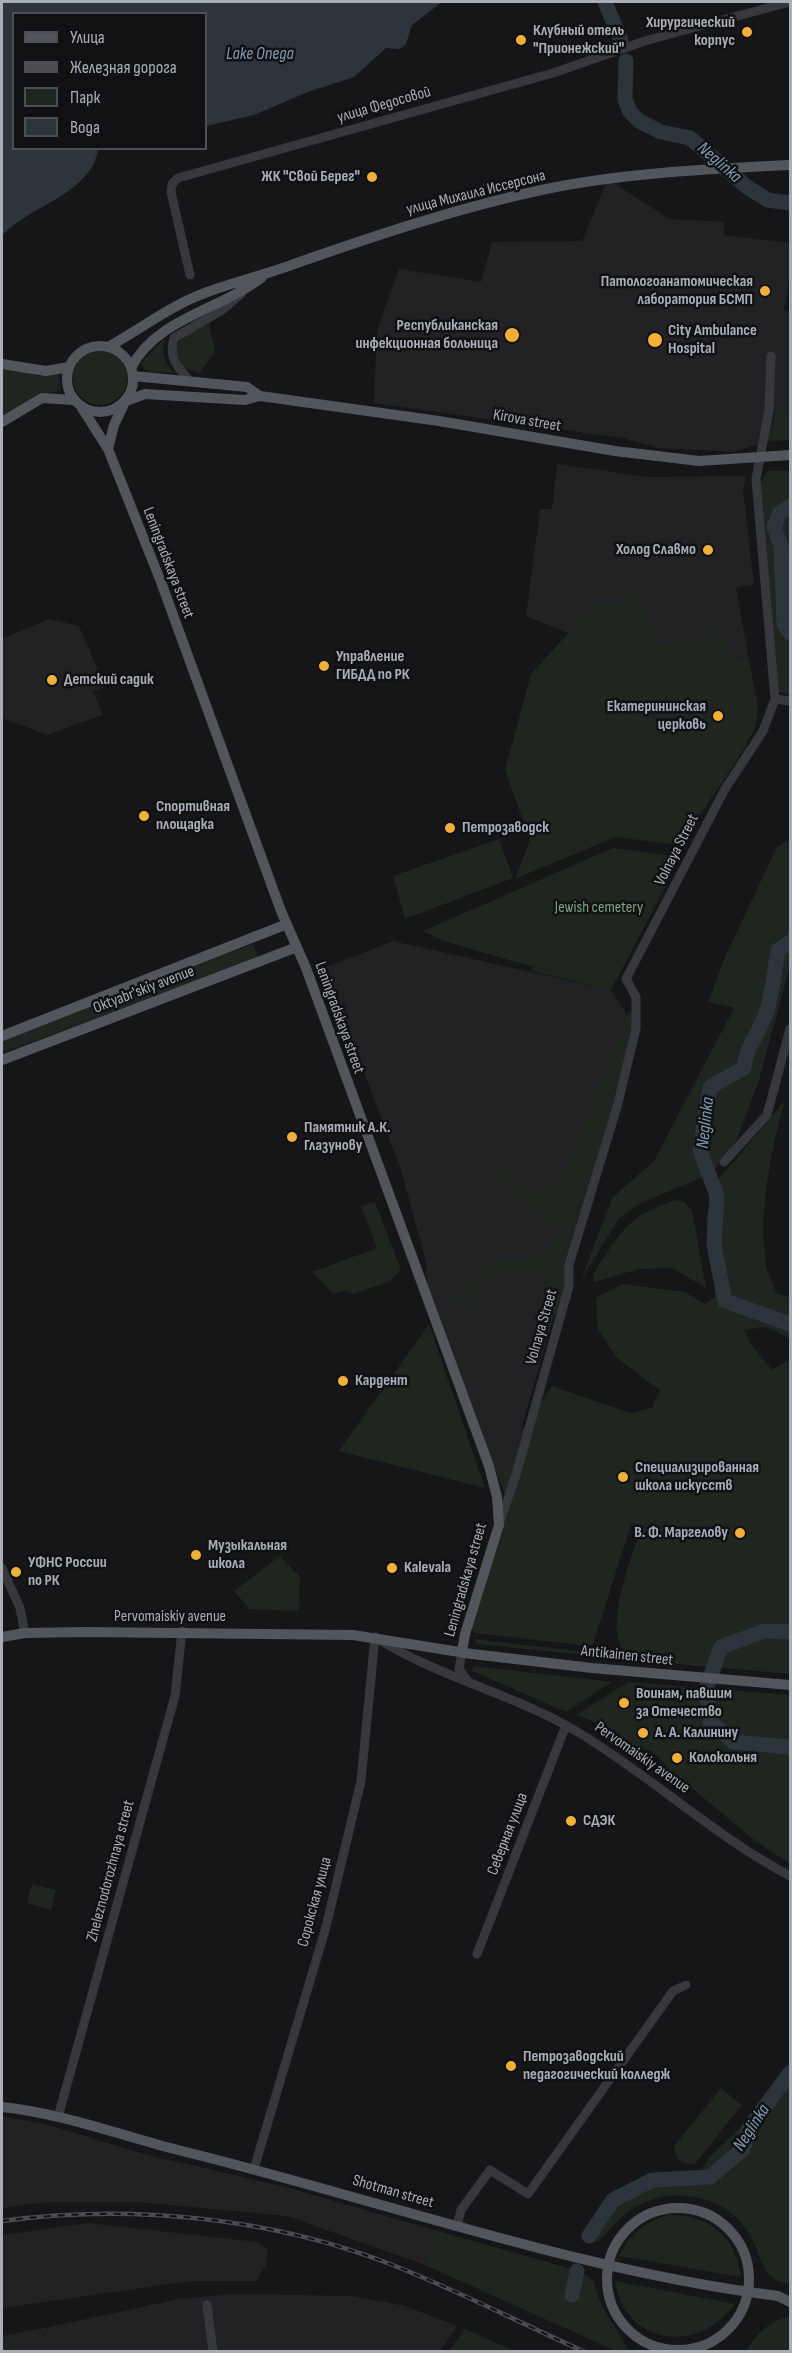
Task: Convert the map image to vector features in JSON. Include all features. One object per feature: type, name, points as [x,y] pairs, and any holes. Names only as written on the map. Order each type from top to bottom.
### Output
[{"type":"main road","name":"улица Михаила Иссерсона","points":[[108,347],[182,303],[238,280],[264,275],[385,232],[546,189],[608,179],[790,165]]},
{"type":"main road","name":"улица Михаила Иссерсона","points":[[132,372],[138,353],[152,340],[184,320],[243,293],[264,275]]},
{"type":"main road","points":[[108,449],[114,424],[126,401],[130,393],[132,372],[118,352],[108,347],[87,349],[76,356],[69,367],[67,378],[73,399],[82,408],[93,412],[105,412],[126,401]]},
{"type":"main road","points":[[2,364],[46,371],[69,367]]},
{"type":"main road","name":"Kirova street","points":[[132,372],[247,387],[260,396]]},
{"type":"main road","name":"Kirova street","points":[[126,401],[145,394],[245,400],[260,396],[439,421],[634,454],[699,461],[786,455]]},
{"type":"main road","points":[[2,422],[42,398],[73,399]]},
{"type":"main road","name":"Leningradskaya street","points":[[82,408],[108,449],[286,924],[297,947],[489,1466],[497,1497],[499,1525],[465,1634],[462,1652]]},
{"type":"main road","name":"Oktyabr'skiy avenue","points":[[2,1036],[286,924]]},
{"type":"main road","name":"Oktyabr'skiy avenue","points":[[2,1060],[297,947]]},
{"type":"main road","name":"Pervomaiskiy avenue","points":[[2,1637],[25,1633],[182,1631],[301,1633],[375,1637],[462,1652]]},
{"type":"main road","name":"Antikainen street","points":[[462,1652],[790,1685]]},
{"type":"main road","name":"Shotman street","points":[[2,2107],[58,2117],[607,2266],[748,2292],[778,2296],[790,2294]]},
{"type":"main road","points":[[629,2331],[645,2342],[664,2349],[690,2350],[724,2333],[740,2314],[748,2292],[748,2264],[737,2238],[717,2219],[691,2208],[663,2209],[637,2220],[618,2240],[607,2266],[610,2301],[641,2352]]},
{"type":"main road","name":"Shotman street","points":[[778,2296],[790,2302]]},
{"type":"street","name":"улица Федосовой","points":[[190,275],[171,192],[174,180],[553,73],[631,45],[790,2]]},
{"type":"street","points":[[189,380],[174,363],[171,355],[174,338],[222,310],[243,293]]},
{"type":"street","name":"Volnaya Street","points":[[499,1525],[515,1478],[569,1286],[568,1265],[617,1107],[636,1029],[636,997],[626,979],[725,789],[763,731],[775,699],[756,479],[758,458],[764,443],[769,410],[771,356]]},
{"type":"street","points":[[775,699],[790,701]]},
{"type":"street","points":[[724,1162],[767,1114],[790,1029]]},
{"type":"street","points":[[2,1568],[20,1608],[25,1633]]},
{"type":"street","name":"Zheleznodorozhnaya street","points":[[58,2117],[175,1696],[182,1631]]},
{"type":"street","name":"Pervomaiskiy avenue","points":[[375,1637],[397,1652],[467,1680],[566,1725],[790,1876]]},
{"type":"street","name":"Сорокская улица","points":[[254,2169],[326,1928],[359,1788],[375,1637]]},
{"type":"street","points":[[462,1652],[459,1668],[467,1680]]},
{"type":"street","name":"Северная улица","points":[[477,1954],[566,1725]]},
{"type":"street","points":[[457,2226],[462,2211],[490,2170],[528,2194],[673,1991],[686,1985]]},
{"type":"street","points":[[207,2305],[213,2352]]},
{"type":"shaded area","points":[[608,179],[669,219],[724,222],[724,235],[790,243],[790,271],[784,310],[790,312],[790,411],[773,413],[771,441],[732,452],[660,448],[622,438],[374,403],[377,330],[399,269],[481,282],[492,242],[582,241]]},
{"type":"shaded area","points":[[557,464],[647,477],[746,476],[743,488],[754,585],[736,587],[749,660],[733,657],[721,634],[654,645],[596,604],[569,633],[526,616],[540,509],[552,509]]},
{"type":"shaded area","name":"Детский садик","points":[[49,619],[79,626],[105,687],[93,691],[103,715],[47,735],[2,718],[2,639]]},
{"type":"shaded area","points":[[393,941],[611,990],[636,1029],[509,1472],[495,1468],[427,1282],[426,1261],[400,1167],[324,968]]},
{"type":"shaded area","points":[[2,2116],[45,2124],[148,2155],[286,2187],[434,2230],[425,2265],[287,2216],[138,2202],[47,2202],[2,2208]]},
{"type":"shaded area","points":[[88,2223],[258,2242],[268,2249],[266,2265],[256,2281],[190,2281],[2,2308],[2,2235]]},
{"type":"shaded area","points":[[234,2294],[353,2296],[405,2306],[457,2326],[440,2351],[2,2352],[2,2336],[48,2327],[33,2349],[49,2327],[179,2299]]},
{"type":"green space","points":[[209,323],[215,351],[199,374],[180,365],[176,356],[177,344],[185,336]]},
{"type":"green space","points":[[165,338],[164,357],[175,373],[150,372],[143,368],[141,363]]},
{"type":"green space","points":[[100,351],[110,353],[119,359],[125,368],[127,378],[125,388],[119,397],[110,403],[100,405],[90,403],[81,397],[75,388],[73,378],[75,368],[81,359],[90,353]]},
{"type":"green space","points":[[2,370],[18,370],[39,376],[59,374],[61,391],[37,395],[2,416]]},
{"type":"green space","points":[[790,411],[790,440],[771,441],[774,413]]},
{"type":"green space","points":[[767,471],[790,471],[790,695],[778,691],[761,483]]},
{"type":"green space","points":[[646,601],[654,645],[721,633],[733,657],[749,660],[758,707],[755,728],[743,751],[680,845],[615,837],[515,879],[530,840],[505,770],[531,674],[595,604]]},
{"type":"green space","points":[[499,839],[513,878],[405,919],[393,876]]},
{"type":"green space","points":[[790,839],[790,966],[759,1080],[736,1142],[711,1174],[641,1203],[619,1218],[581,1280],[612,1198],[654,1161],[734,1008],[708,1002],[725,957],[777,847]]},
{"type":"green space","name":"Jewish cemetery","points":[[613,848],[681,857],[611,990],[532,971],[533,967],[444,941],[423,931]]},
{"type":"green space","points":[[253,944],[258,958],[2,1053],[2,1037]]},
{"type":"green space","points":[[629,1011],[634,1014],[622,1068],[597,1156],[564,1249],[569,1285],[559,1313],[547,1320],[546,1271],[493,1274],[467,1304],[453,1298],[490,1260],[541,1258],[560,1232],[491,1175],[493,1172],[529,1188],[542,1191],[564,1172]]},
{"type":"green space","points":[[784,1102],[767,1182],[764,1243],[768,1271],[777,1294],[790,1297],[790,1345],[788,1338],[767,1327],[744,1330],[750,1343],[772,1370],[790,1359],[790,1674],[633,1660],[623,1650],[618,1635],[617,1618],[625,1579],[641,1529],[631,1525],[593,1644],[589,1646],[474,1633],[471,1629],[503,1532],[505,1495],[495,1468],[509,1472],[521,1431],[552,1386],[630,1413],[652,1408],[660,1391],[616,1357],[597,1328],[596,1298],[622,1284],[685,1292],[705,1304],[716,1296],[706,1222],[712,1187]]},
{"type":"green space","points":[[677,1200],[684,1202],[692,1210],[706,1288],[672,1268],[639,1269],[594,1282],[593,1275],[626,1227],[646,1212]]},
{"type":"green space","points":[[375,1202],[401,1270],[388,1282],[353,1294],[345,1290],[333,1294],[312,1272],[377,1248],[361,1206]]},
{"type":"green space","points":[[429,1324],[485,1488],[339,1451]]},
{"type":"green space","points":[[280,1556],[300,1577],[299,1611],[250,1609],[234,1591]]},
{"type":"green space","points":[[474,1639],[586,1652],[586,1655],[476,1644]]},
{"type":"green space","points":[[474,1666],[612,1682],[566,1712],[472,1671]]},
{"type":"green space","points":[[628,1682],[790,1695],[790,1863],[743,1831],[668,1771],[665,1764],[652,1751],[626,1744],[614,1737],[606,1726],[576,1715]]},
{"type":"green space","points":[[32,1884],[56,1890],[51,1910],[27,1903]]},
{"type":"green space","points":[[790,2070],[790,2284],[780,2282],[768,2273],[750,2235],[740,2221],[728,2211],[698,2198],[681,2195],[665,2196],[649,2201],[629,2211],[597,2242],[591,2237],[613,2203],[642,2188],[700,2173],[709,2158],[762,2106]]},
{"type":"green space","points":[[721,2088],[742,2105],[695,2164],[683,2162],[676,2155],[674,2146]]},
{"type":"green space","points":[[668,2215],[696,2219],[718,2231],[733,2250],[741,2277],[619,2256],[633,2235],[652,2221]]},
{"type":"green space","points":[[434,2230],[582,2272],[593,2281],[601,2304],[629,2351],[616,2351],[425,2265]]},
{"type":"green space","points":[[615,2281],[735,2304],[720,2320],[703,2330],[685,2336],[666,2336],[649,2331],[633,2320],[622,2303]]},
{"type":"green space","points":[[790,2316],[790,2351],[746,2351],[764,2329]]},
{"type":"green space","points":[[465,2329],[515,2351],[449,2351]]},
{"type":"water","name":"Lake Onega","points":[[2,2],[442,2],[412,25],[406,44],[400,49],[386,48],[354,77],[308,92],[254,115],[207,126],[207,12],[12,12],[12,150],[98,150],[93,164],[72,188],[13,225],[2,236]]},
{"type":"waterway","name":"Neglinka","points":[[605,2],[621,40]]},
{"type":"waterway","name":"Neglinka","points":[[626,61],[625,99],[630,112],[639,121],[661,132],[690,138],[747,187],[768,200],[790,203]]},
{"type":"waterway","name":"Neglinka","points":[[790,506],[780,513],[774,527],[781,546],[784,624],[790,633]]},
{"type":"waterway","name":"Neglinka","points":[[790,942],[778,950],[768,1008],[747,1054],[744,1068],[710,1087],[700,1150],[717,1196],[714,1245],[725,1301],[790,1324]]},
{"type":"waterway","name":"Neglinka","points":[[790,1632],[764,1631],[721,1647],[706,1689],[710,1721],[733,1742],[790,1747]]},
{"type":"waterway","name":"Neglinka","points":[[589,2236],[613,2200],[652,2180],[710,2177],[743,2149],[749,2128],[790,2073]]},
{"type":"waterway","name":"Neglinka","points":[[572,2295],[577,2271]]},
{"type":"railway","points":[[2,2221],[50,2216],[149,2215],[248,2225],[296,2235],[344,2248],[415,2274],[585,2352]]},
{"type":"place","name":"Хирургический корпус","points":[[747,32]]},
{"type":"place","name":"Клубный отель \"Прионежский\"","points":[[521,40]]},
{"type":"place","name":"ЖК \"Свой Берег\"","points":[[372,177]]},
{"type":"place","name":"Патологоанатомическая лаборатория БСМП","points":[[765,291]]},
{"type":"place","name":"Республиканская инфекционная больница","points":[[512,335]]},
{"type":"place","name":"City Ambulance Hospital","points":[[655,340]]},
{"type":"place","name":"Холод Славмо","points":[[708,550]]},
{"type":"place","name":"Управление ГИБДД по РК","points":[[324,666]]},
{"type":"place","name":"Детский садик","points":[[52,680]]},
{"type":"place","name":"Екатерининская церковь","points":[[718,716]]},
{"type":"place","name":"Спортивная площадка","points":[[144,816]]},
{"type":"place","name":"Петрозаводск","points":[[450,828]]},
{"type":"place","name":"Памятник А.К. Глазунову","points":[[292,1137]]},
{"type":"place","name":"Кардент","points":[[343,1381]]},
{"type":"place","name":"Специализированная школа искусств","points":[[623,1477]]},
{"type":"place","name":"В. Ф. Маргелову","points":[[740,1533]]},
{"type":"place","name":"Музыкальная школа","points":[[196,1555]]},
{"type":"place","name":"Kalevala","points":[[392,1568]]},
{"type":"place","name":"УФНС России по РК","points":[[16,1572]]},
{"type":"place","name":"Воинам, павшим за Отечество","points":[[624,1703]]},
{"type":"place","name":"А. А. Калинину","points":[[643,1733]]},
{"type":"place","name":"Колокольня","points":[[677,1758]]},
{"type":"place","name":"СДЭК","points":[[571,1821]]},
{"type":"place","name":"Петрозаводский педагогический колледж","points":[[511,2066]]}]
